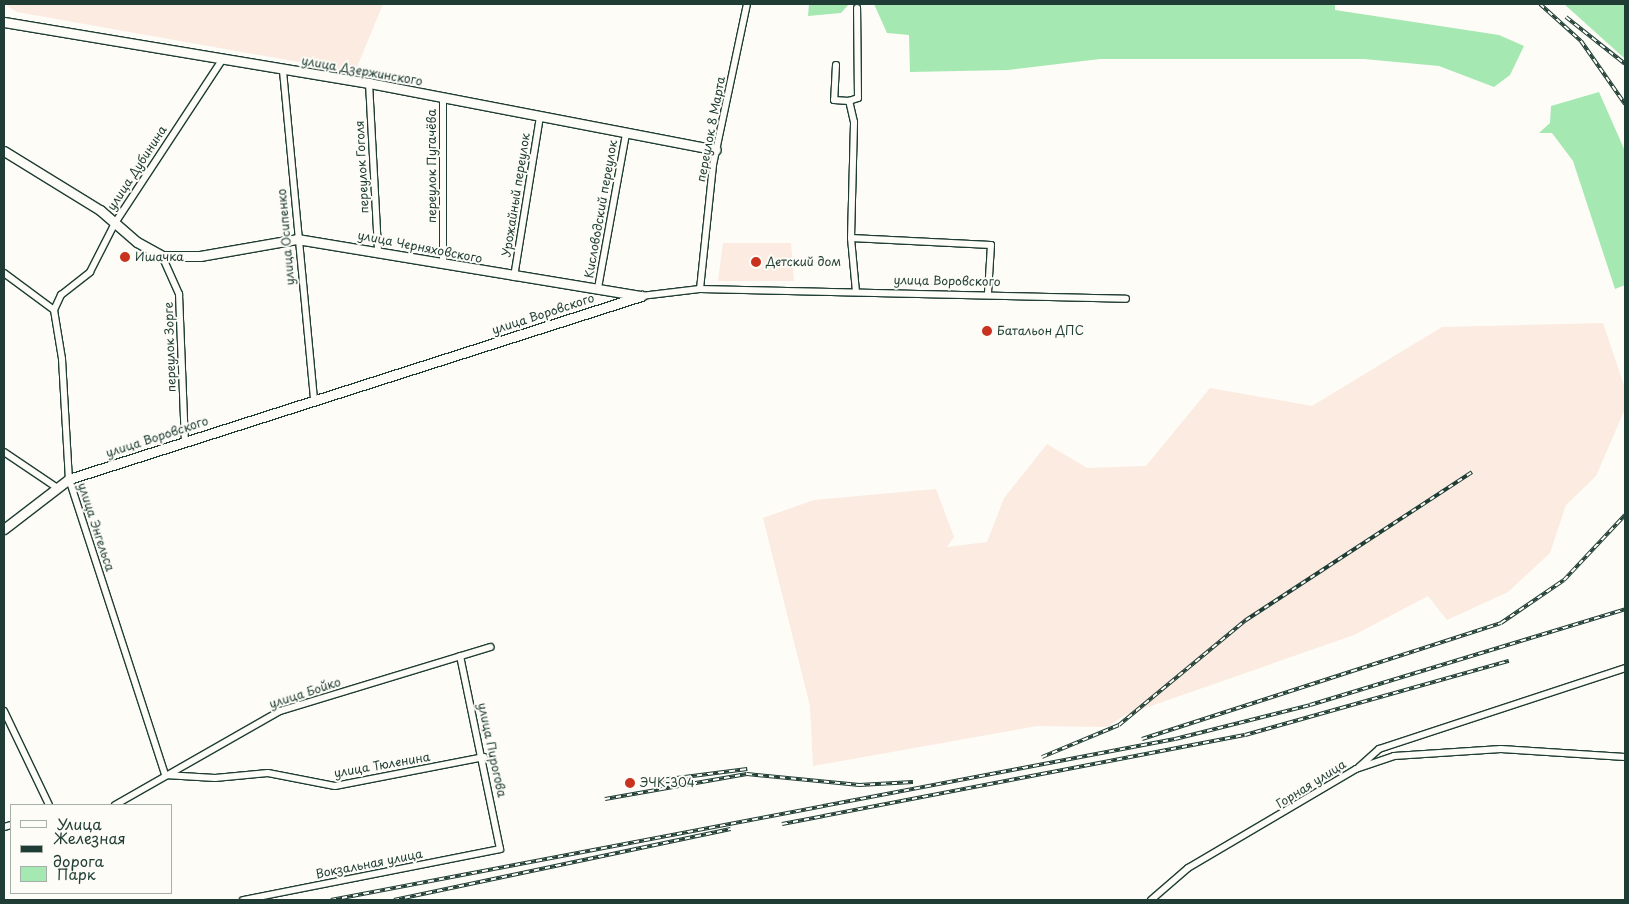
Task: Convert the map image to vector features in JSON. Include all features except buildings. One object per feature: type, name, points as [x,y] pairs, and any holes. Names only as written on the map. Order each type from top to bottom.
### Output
[{"type":"street","name":"переулок 8 Марта","points":[[700,290],[716,150],[747,4]]},
{"type":"street","points":[[836,65],[834,100],[848,102],[858,98],[857,8]]},
{"type":"street","name":"улица Дзержинского","points":[[4,22],[283,71],[369,83],[443,99],[716,150]]},
{"type":"street","name":"улица Дубинина","points":[[54,310],[61,295],[90,272],[114,223],[222,60]]},
{"type":"street","name":"улица Осипенко","points":[[283,71],[297,239],[314,402]]},
{"type":"street","name":"переулок Гоголя","points":[[369,83],[378,249]]},
{"type":"street","name":"переулок Пугачёва","points":[[443,99],[443,263]]},
{"type":"street","points":[[848,102],[854,122],[851,238],[856,292]]},
{"type":"street","name":"Урожайный переулок","points":[[514,277],[540,116]]},
{"type":"street","name":"Кисловодский переулок","points":[[598,288],[626,134]]},
{"type":"street","points":[[4,151],[162,256]]},
{"type":"street","points":[[851,238],[991,245],[988,294]]},
{"type":"street","name":"улица Черняховского","points":[[162,256],[200,256],[297,239],[378,249],[514,277],[598,288],[641,296]]},
{"type":"street","name":"переулок Зорге","points":[[162,256],[179,294],[185,441]]},
{"type":"street","points":[[4,273],[54,310]]},
{"type":"street","name":"улица Воровского","points":[[4,529],[56,486],[68,479],[641,296],[700,290],[988,294],[1126,299]]},
{"type":"street","name":"улица Энгельса","points":[[54,310],[62,359],[68,479],[166,775]]},
{"type":"street","points":[[4,452],[56,486]]},
{"type":"street","name":"улица Бойко","points":[[117,804],[280,711],[490,647]]},
{"type":"street","name":"улица Пирогова","points":[[460,656],[484,757],[500,849]]},
{"type":"street","points":[[1356,769],[1379,749],[1625,668]]},
{"type":"street","points":[[4,711],[49,804]]},
{"type":"street","name":"Горная улица","points":[[1151,900],[1188,868],[1356,769],[1394,756],[1501,748],[1625,757]]},
{"type":"street","name":"улица Тюленина","points":[[166,775],[215,778],[268,773],[335,786],[484,757]]},
{"type":"street","name":"Вокзальная улица","points":[[243,900],[500,849]]},
{"type":"shaded area","points":[[4,4],[383,4],[355,72],[17,12]]},
{"type":"shaded area","name":"Детский дом","points":[[723,243],[791,243],[794,281],[718,281]]},
{"type":"shaded area","points":[[1603,323],[1625,388],[1625,409],[1596,476],[1566,505],[1550,553],[1508,592],[1447,620],[1428,596],[1354,635],[1125,715],[1107,727],[1037,726],[813,766],[810,706],[763,518],[814,500],[936,489],[954,537],[947,547],[987,542],[1004,498],[1047,444],[1087,468],[1146,466],[1210,388],[1312,406],[1442,327]]},
{"type":"green space","points":[[809,4],[849,4],[841,13],[808,16]]},
{"type":"green space","points":[[874,4],[1335,4],[1335,10],[1499,35],[1524,46],[1510,75],[1494,87],[1439,66],[1364,59],[1100,59],[1008,70],[910,72],[909,35],[887,33]]},
{"type":"green space","points":[[1564,4],[1625,4],[1625,58],[1623,57]]},
{"type":"green space","points":[[1599,92],[1625,151],[1625,285],[1615,289],[1573,161],[1552,133],[1539,133],[1550,123],[1551,106]]},
{"type":"railway","points":[[1540,4],[1581,41],[1625,104]]},
{"type":"railway","points":[[1566,17],[1625,64]]},
{"type":"railway","points":[[1042,757],[1119,725],[1246,620],[1472,472]]},
{"type":"railway","points":[[1142,739],[1501,623],[1564,580],[1625,515]]},
{"type":"railway","points":[[331,900],[1175,739],[1310,705],[1625,609]]},
{"type":"railway","points":[[782,824],[1245,735],[1509,661]]},
{"type":"railway","points":[[653,781],[747,769]]},
{"type":"railway","points":[[605,799],[747,774],[859,785],[913,782]]},
{"type":"railway","points":[[394,900],[731,829]]},
{"type":"place","name":"Ишачка","points":[[125,257]]},
{"type":"place","name":"Детский дом","points":[[756,262]]},
{"type":"place","name":"Батальон ДПС","points":[[987,331]]},
{"type":"place","name":"ЭЧК-304","points":[[630,783]]}]
